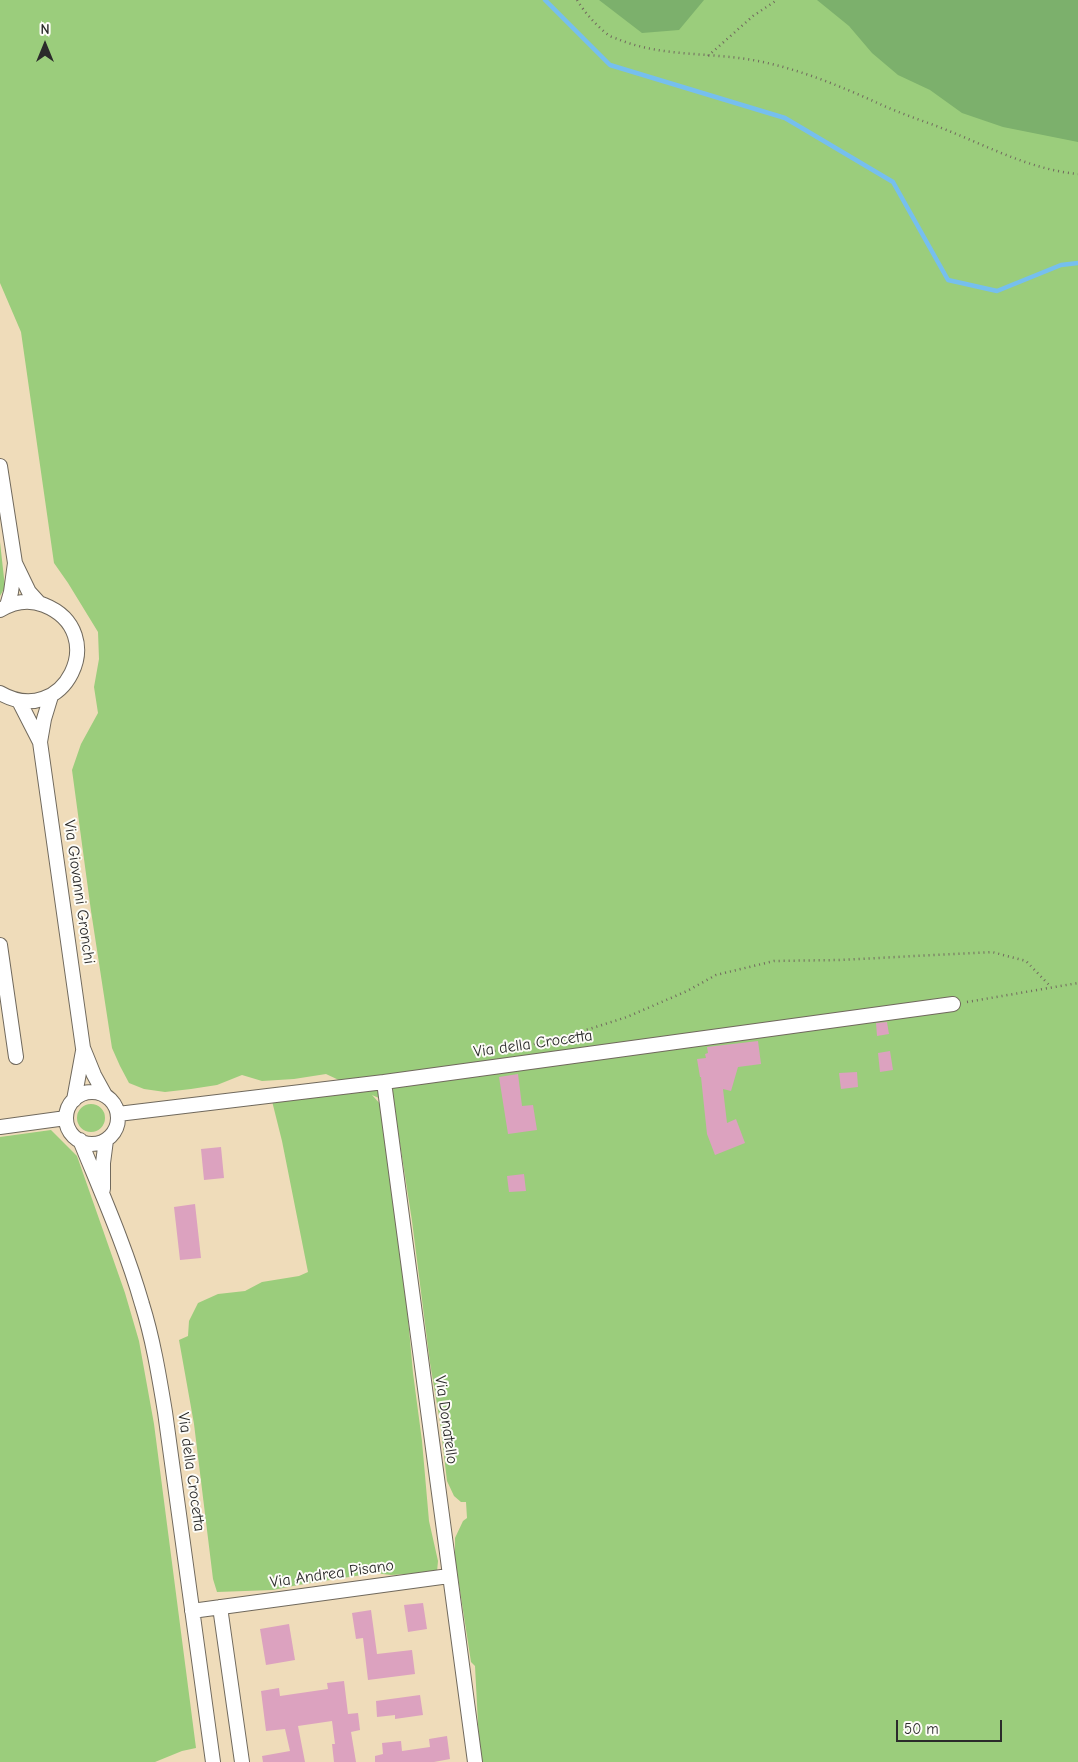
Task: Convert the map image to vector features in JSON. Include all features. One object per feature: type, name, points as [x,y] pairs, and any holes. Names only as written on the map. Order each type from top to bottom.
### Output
[{"type":"street","points":[[0,466],[15,563],[11,592],[3,608]]},
{"type":"street","points":[[15,563],[29,592],[39,603]]},
{"type":"street","points":[[0,693],[19,701],[36,701],[51,696],[63,686],[72,674],[77,660],[77,645],[73,630],[53,608],[39,603],[17,603],[3,608]]},
{"type":"street","name":"Via Giovanni Gronchi","points":[[51,696],[40,742],[83,1048],[105,1095]]},
{"type":"street","name":"Via Giovanni Gronchi","points":[[19,701],[40,742]]},
{"type":"street","points":[[0,945],[16,1057]]},
{"type":"street","name":"Via della Crocetta","points":[[118,1114],[384,1082],[953,1004]]},
{"type":"street","name":"Via Giovanni Gronchi","points":[[74,1100],[83,1048]]},
{"type":"street","name":"Via Donatello","points":[[384,1082],[474,1762]]},
{"type":"street","points":[[99,1092],[105,1095],[116,1107],[118,1114],[116,1129],[106,1140],[93,1144],[80,1140],[70,1131],[66,1118],[67,1111],[74,1100],[85,1093],[99,1092]]},
{"type":"street","points":[[0,1127],[66,1118]]},
{"type":"street","name":"Via della Crocetta","points":[[80,1140],[103,1194],[139,1292],[156,1361],[166,1420],[213,1762]]},
{"type":"street","name":"Via della Crocetta","points":[[103,1194],[106,1140]]},
{"type":"street","name":"Via Andrea Pisano","points":[[192,1611],[449,1576]]},
{"type":"street","points":[[220,1608],[242,1762]]},
{"type":"path","points":[[577,0],[586,14],[608,35],[629,43],[708,56],[740,58],[820,79],[995,151],[1039,166],[1078,174]]},
{"type":"path","points":[[708,56],[753,16],[777,0]]},
{"type":"path","points":[[470,1058],[479,1053],[558,1039],[627,1017],[687,991],[716,975],[774,961],[840,960],[992,952],[1026,961],[1051,987]]},
{"type":"path","points":[[953,1004],[1078,983]]},
{"type":"green space","points":[[0,0],[1078,0],[1078,1762],[480,1762],[475,1666],[471,1662],[455,1558],[455,1538],[463,1521],[467,1518],[466,1502],[461,1502],[454,1496],[447,1481],[412,1221],[394,1105],[372,1095],[382,1106],[406,1296],[429,1521],[438,1561],[437,1572],[391,1575],[375,1573],[273,1590],[217,1592],[213,1579],[194,1424],[179,1340],[188,1336],[189,1321],[198,1303],[218,1294],[245,1291],[262,1282],[299,1276],[308,1272],[282,1141],[272,1101],[358,1089],[326,1074],[262,1081],[242,1075],[217,1085],[191,1089],[165,1092],[144,1089],[129,1083],[112,1048],[72,770],[81,744],[98,713],[94,687],[99,659],[98,632],[54,563],[21,332],[0,283]]},
{"type":"green space","points":[[599,0],[704,0],[679,30],[642,33]]},
{"type":"green space","points":[[817,0],[1078,0],[1078,142],[1003,127],[962,113],[930,90],[898,75],[872,53],[849,26]]},
{"type":"green space","points":[[0,542],[5,587],[0,596]]},
{"type":"green space","points":[[91,1104],[101,1108],[105,1118],[101,1128],[91,1132],[81,1128],[77,1118],[81,1108]]},
{"type":"green space","points":[[51,1130],[77,1156],[125,1293],[139,1341],[154,1424],[196,1748],[182,1751],[155,1762],[0,1762],[0,1137]]},
{"type":"building","points":[[887,1022],[889,1034],[877,1036],[876,1023]]},
{"type":"building","points":[[758,1041],[761,1064],[738,1067],[731,1091],[723,1089],[727,1123],[736,1119],[745,1143],[715,1155],[707,1134],[701,1077],[697,1059],[706,1058],[705,1054],[708,1053],[707,1047]]},
{"type":"building","points":[[890,1051],[893,1070],[880,1072],[878,1053]]},
{"type":"building","points":[[857,1072],[858,1087],[841,1089],[839,1073]]},
{"type":"building","points":[[518,1074],[522,1106],[533,1105],[537,1130],[508,1134],[499,1077]]},
{"type":"building","points":[[221,1147],[224,1178],[204,1180],[201,1149]]},
{"type":"building","points":[[524,1174],[526,1191],[509,1192],[507,1176]]},
{"type":"building","points":[[195,1204],[201,1258],[180,1260],[174,1207]]},
{"type":"building","points":[[423,1603],[427,1629],[408,1632],[404,1605]]},
{"type":"building","points":[[371,1610],[377,1654],[412,1650],[415,1674],[368,1680],[363,1638],[356,1639],[352,1613]]},
{"type":"building","points":[[289,1624],[295,1660],[266,1665],[260,1629]]},
{"type":"building","points":[[344,1681],[348,1714],[358,1713],[360,1730],[351,1732],[356,1762],[334,1762],[332,1744],[335,1744],[332,1721],[298,1726],[305,1762],[263,1762],[262,1756],[290,1751],[285,1729],[266,1731],[261,1691],[279,1688],[280,1696],[328,1689],[327,1683]]},
{"type":"building","points":[[420,1695],[423,1715],[395,1719],[395,1715],[377,1717],[376,1701]]},
{"type":"building","points":[[447,1736],[450,1759],[434,1762],[375,1762],[375,1756],[383,1754],[382,1743],[401,1741],[402,1751],[430,1747],[429,1739]]},
{"type":"waterway","points":[[545,0],[610,65],[785,118],[893,182],[948,280],[997,291],[1061,265],[1078,263]]}]
